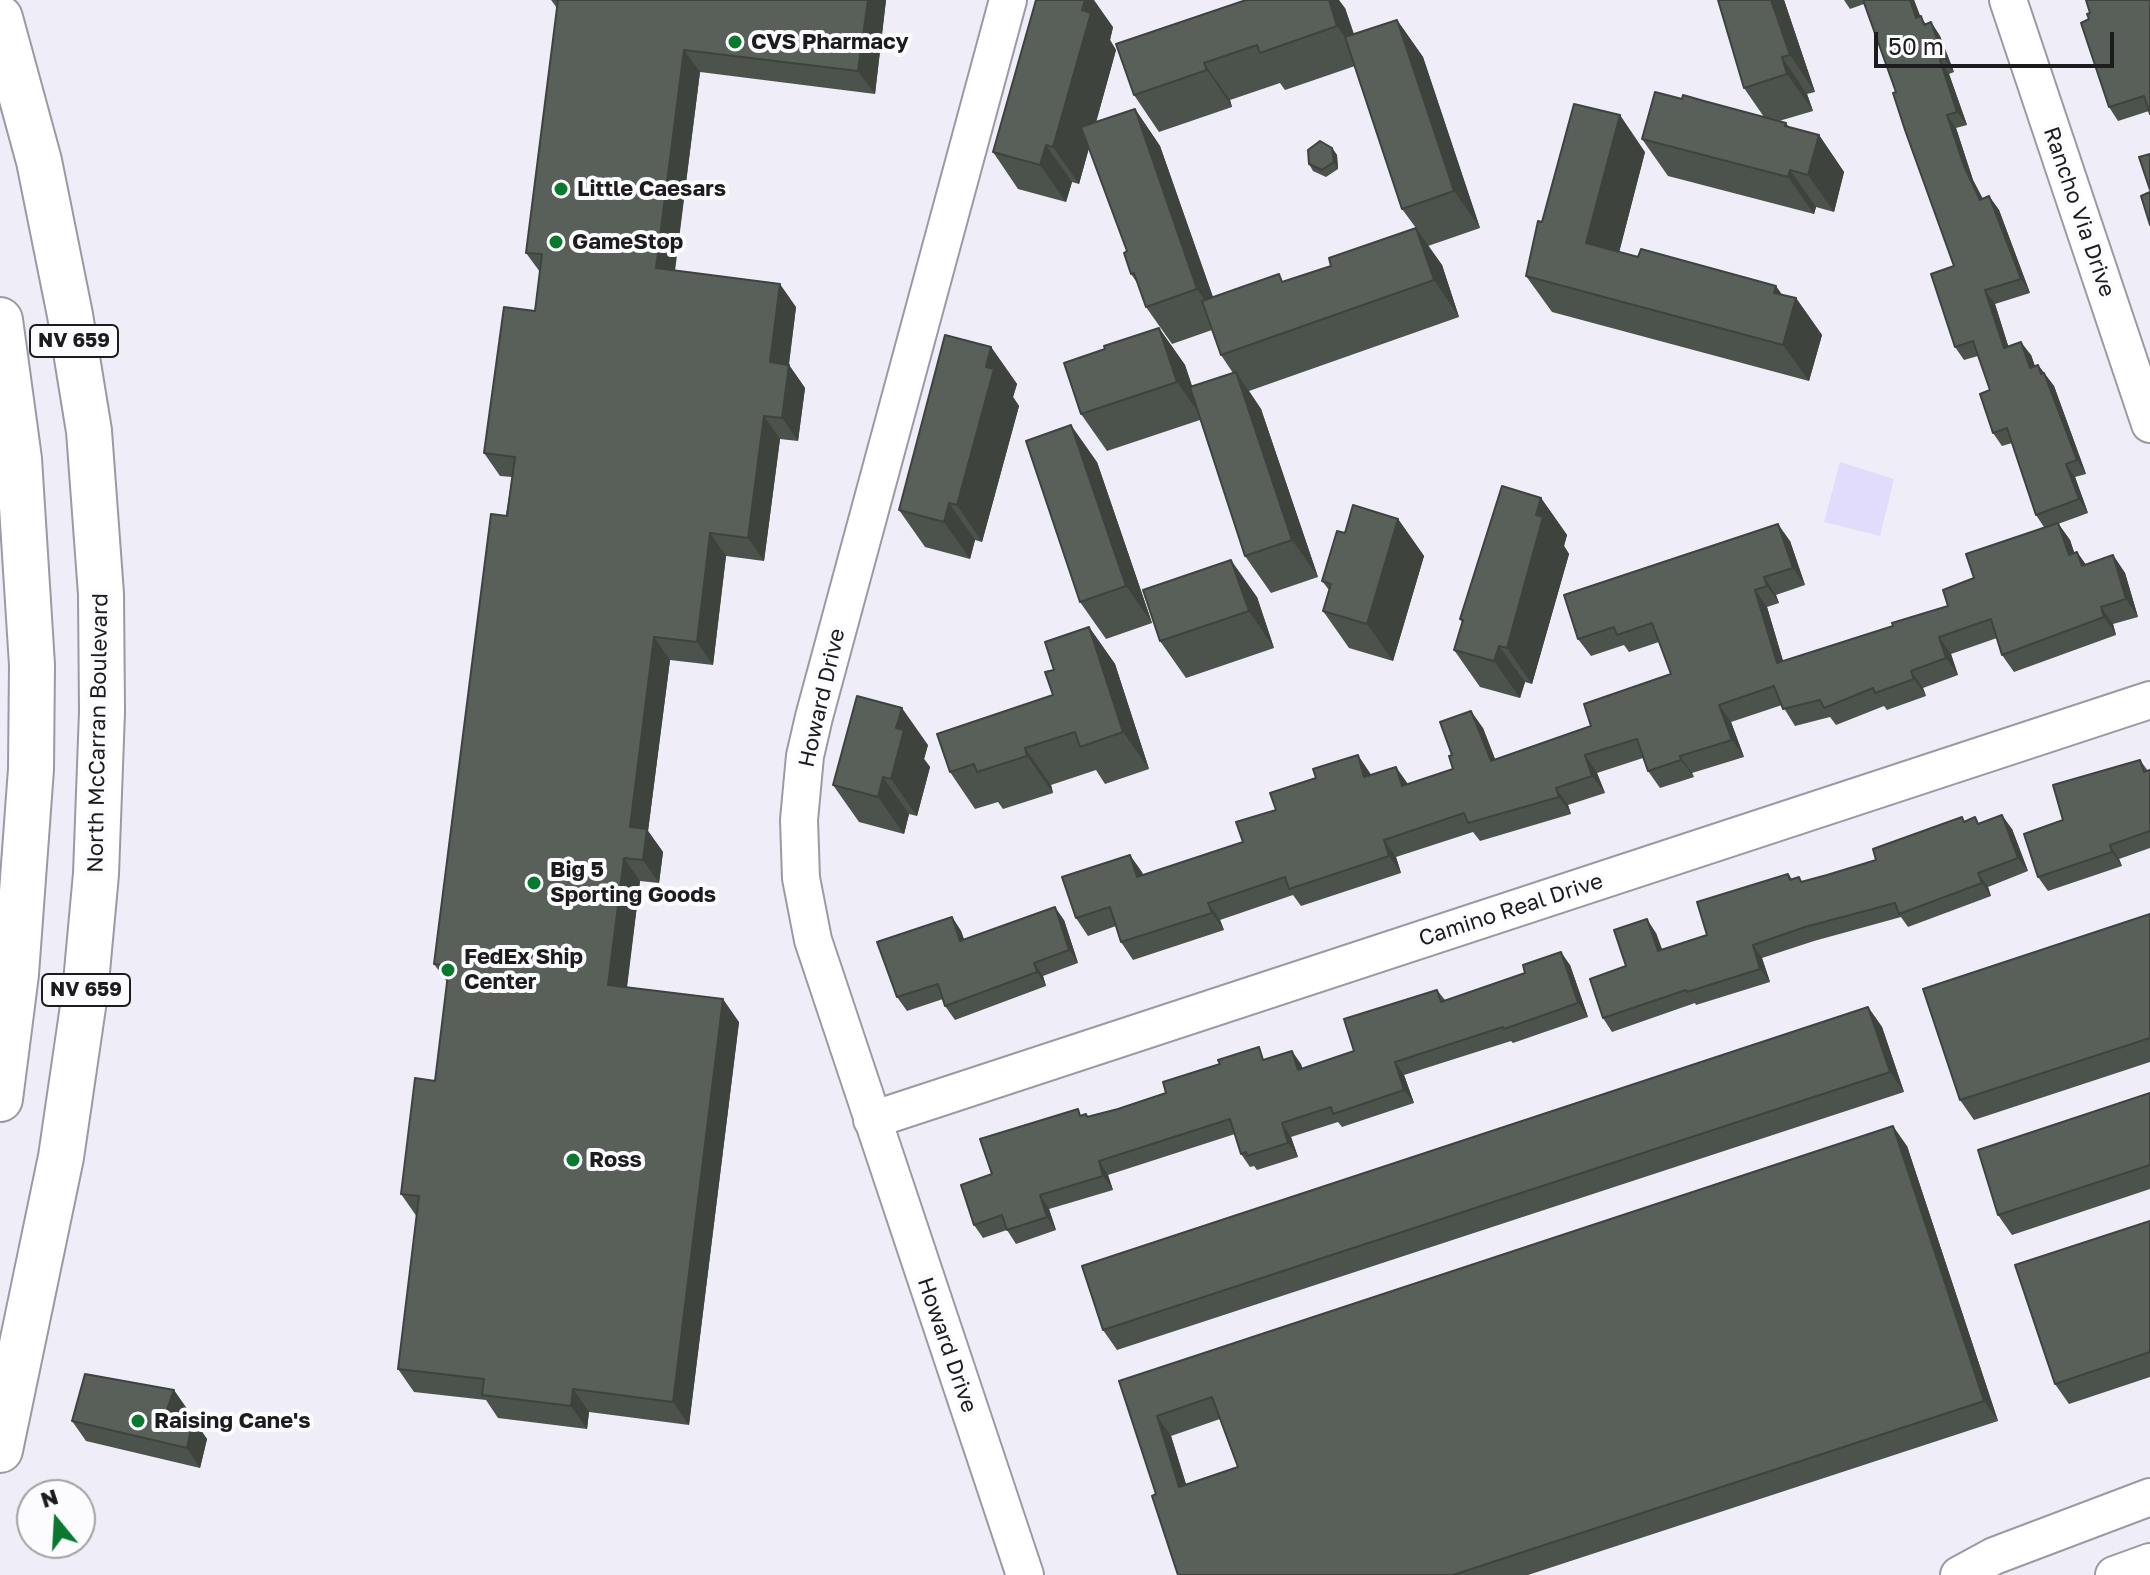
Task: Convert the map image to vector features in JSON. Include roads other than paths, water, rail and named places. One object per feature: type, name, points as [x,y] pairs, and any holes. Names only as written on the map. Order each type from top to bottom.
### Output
[{"type":"main road","points":[[9,0],[39,161]]},
{"type":"main road","name":"North McCarran Boulevard","points":[[0,18],[39,161],[70,315],[89,431],[101,594],[102,712],[96,874],[85,993],[61,1157],[0,1450]]},
{"type":"main road","name":"NV 659","points":[[0,320],[19,459],[32,665],[31,769],[16,974],[0,1099]]},
{"type":"street","name":"Howard Drive","points":[[1008,0],[805,756],[799,820],[801,878],[813,940],[1025,1575]]},
{"type":"street","name":"Rancho Via Drive","points":[[2008,0],[2150,424]]},
{"type":"street","name":"Camino Real Drive","points":[[872,1120],[2150,700]]},
{"type":"street","points":[[1959,1575],[1994,1556],[2150,1497]]},
{"type":"street","points":[[2114,1575],[2150,1562]]},
{"type":"place","name":"CVS Pharmacy","points":[[735,42]]},
{"type":"place","name":"Little Caesars","points":[[561,189]]},
{"type":"place","name":"GameStop","points":[[556,242]]},
{"type":"place","name":"Big 5 Sporting Goods","points":[[534,883]]},
{"type":"place","name":"FedEx Ship Center","points":[[448,970]]},
{"type":"place","name":"Ross","points":[[573,1160]]},
{"type":"place","name":"Raising Cane's","points":[[138,1421]]}]
